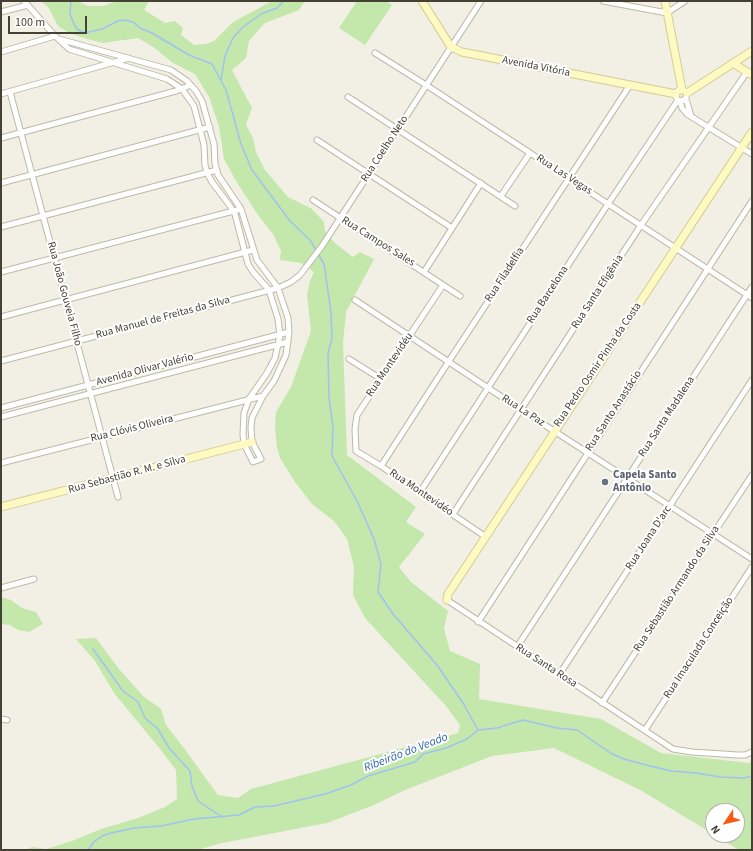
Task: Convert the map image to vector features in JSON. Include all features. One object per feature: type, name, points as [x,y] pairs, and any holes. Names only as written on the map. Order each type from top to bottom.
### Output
[{"type":"street","points":[[422,1],[451,47]]},
{"type":"street","name":"Rua Coelho Neto","points":[[278,288],[291,282],[300,275],[313,259],[481,1]]},
{"type":"street","points":[[603,1],[667,13],[685,1]]},
{"type":"street","points":[[665,1],[691,116]]},
{"type":"street","points":[[1,12],[26,3],[57,38],[69,49],[167,79],[182,89],[194,106],[204,145],[207,173],[233,211],[250,268],[269,290],[278,319],[280,335],[275,358],[267,373],[249,399],[243,418],[244,444],[253,462],[261,459],[252,442],[252,418],[263,396],[274,381],[286,355],[289,332],[288,318],[278,288],[258,263],[241,209],[222,181],[217,170],[214,144],[202,101],[191,85],[171,70],[57,38],[1,52]]},
{"type":"street","name":"Avenida Vitória","points":[[451,47],[470,54],[630,85],[678,98]]},
{"type":"street","points":[[678,98],[752,51]]},
{"type":"street","name":"Rua Las Vegas","points":[[375,53],[642,225],[752,298]]},
{"type":"street","points":[[1,94],[129,58]]},
{"type":"street","points":[[734,63],[749,74]]},
{"type":"street","name":"Rua Santa Efigênia","points":[[453,514],[520,409],[642,225],[708,127],[749,74]]},
{"type":"street","points":[[1,138],[182,89],[191,85]]},
{"type":"street","name":"Rua Filadelfia","points":[[381,466],[630,85]]},
{"type":"street","points":[[685,94],[679,90],[678,98],[682,108],[687,114],[752,154]]},
{"type":"street","name":"Rua João Gouveia Filho","points":[[10,92],[89,393],[118,497]]},
{"type":"street","points":[[348,97],[515,206]]},
{"type":"street","name":"Rua Barcelona","points":[[420,492],[678,98]]},
{"type":"street","points":[[1,183],[210,127]]},
{"type":"street","name":"Rua Pedro Osmir Pinha da Costa","points":[[447,600],[448,594],[554,431],[752,132]]},
{"type":"street","points":[[317,140],[368,175],[452,228]]},
{"type":"street","points":[[501,196],[530,153]]},
{"type":"street","points":[[1,227],[217,170]]},
{"type":"street","points":[[424,272],[481,183]]},
{"type":"street","name":"Rua Campos Sales","points":[[313,200],[460,296]]},
{"type":"street","name":"Rua Santo Anastácio","points":[[478,622],[752,201]]},
{"type":"street","points":[[1,272],[241,209]]},
{"type":"street","points":[[1,317],[253,250]]},
{"type":"street","name":"Rua Montevidéu","points":[[356,451],[355,429],[357,415],[443,285]]},
{"type":"street","name":"Rua Santa Madalena","points":[[517,647],[752,287]]},
{"type":"street","name":"Rua Manuel de Freitas da Silva","points":[[1,361],[278,288]]},
{"type":"street","name":"Rua La Paz","points":[[356,300],[587,453],[752,559]]},
{"type":"street","name":"Avenida Olivar Valério","points":[[1,408],[289,332]]},
{"type":"street","points":[[1,417],[288,342]]},
{"type":"street","points":[[349,359],[381,379]]},
{"type":"street","name":"Rua Joana D'arc","points":[[559,675],[752,380]]},
{"type":"street","name":"Rua Clóvis Oliveira","points":[[1,463],[263,396]]},
{"type":"street","name":"Rua Sebastião R. M. e Silva","points":[[1,507],[252,442]]},
{"type":"street","name":"Rua Montevidéo","points":[[356,451],[381,466],[486,537]]},
{"type":"street","name":"Rua Sebastião Armando da Silva","points":[[602,703],[752,475]]},
{"type":"street","name":"Rua Imaculada Conceição","points":[[645,730],[752,567]]},
{"type":"street","points":[[1,588],[34,579]]},
{"type":"street","name":"Rua Santa Rosa","points":[[447,600],[478,622],[673,749],[692,752],[738,755],[745,755],[752,752]]},
{"type":"green space","points":[[41,1],[81,1],[81,3],[88,6],[104,6],[117,1],[149,1],[144,10],[165,23],[175,21],[183,28],[181,35],[194,45],[206,44],[214,41],[233,22],[272,1],[305,1],[299,10],[265,23],[249,41],[246,58],[232,70],[252,108],[246,125],[253,138],[256,152],[265,170],[288,197],[312,209],[324,222],[325,232],[335,243],[353,257],[360,252],[374,259],[346,312],[343,343],[347,455],[416,507],[406,522],[425,534],[399,567],[411,582],[448,611],[444,629],[450,651],[480,664],[479,699],[601,719],[661,753],[749,763],[752,760],[752,850],[739,850],[727,843],[745,843],[745,803],[705,803],[705,829],[642,791],[554,748],[492,756],[405,790],[374,805],[327,823],[222,843],[197,850],[25,850],[32,847],[46,849],[72,841],[101,829],[138,818],[165,807],[177,799],[176,770],[114,693],[95,661],[76,639],[96,638],[119,669],[143,696],[161,709],[166,725],[218,795],[238,798],[251,789],[458,733],[460,725],[446,706],[365,618],[353,595],[354,567],[347,539],[334,521],[312,504],[295,482],[280,458],[277,447],[275,426],[276,412],[291,387],[311,331],[307,295],[310,281],[314,272],[301,263],[280,260],[281,251],[273,234],[258,215],[224,159],[219,126],[209,97],[195,74],[173,63],[152,46],[138,38],[103,43],[69,33],[58,26],[48,7]]},
{"type":"green space","points":[[357,1],[386,1],[392,5],[365,45],[339,28]]},
{"type":"green space","points":[[1,597],[11,600],[22,608],[36,612],[43,624],[29,632],[18,630],[10,625],[1,624]]},
{"type":"waterway","points":[[71,1],[70,14],[74,24],[77,29],[85,33],[102,29],[118,21],[125,20],[133,22],[140,28],[152,33],[189,55],[212,64],[226,90],[241,144],[252,170],[290,221],[310,240],[324,264],[331,312],[332,339],[328,353],[329,398],[333,426],[332,456],[357,501],[374,539],[381,564],[378,592],[393,614],[437,665],[463,703],[478,730]]},
{"type":"waterway","points":[[221,80],[225,56],[233,38],[243,27],[261,14],[277,8],[284,1]]},
{"type":"waterway","points":[[93,649],[123,691],[138,702],[145,718],[158,729],[169,748],[190,771],[192,786],[198,801],[222,817]]},
{"type":"waterway","name":"Ribeirão do Veado","points":[[88,850],[94,842],[102,836],[111,833],[134,828],[161,826],[194,819],[239,815],[255,807],[274,806],[325,794],[351,785],[368,776],[415,762],[423,754],[446,748],[467,739],[478,730],[497,728],[523,720],[557,728],[577,730],[612,754],[650,766],[671,771],[720,777],[744,778],[752,776]]},
{"type":"place","name":"Capela Santo Antônio","points":[[605,482]]}]
